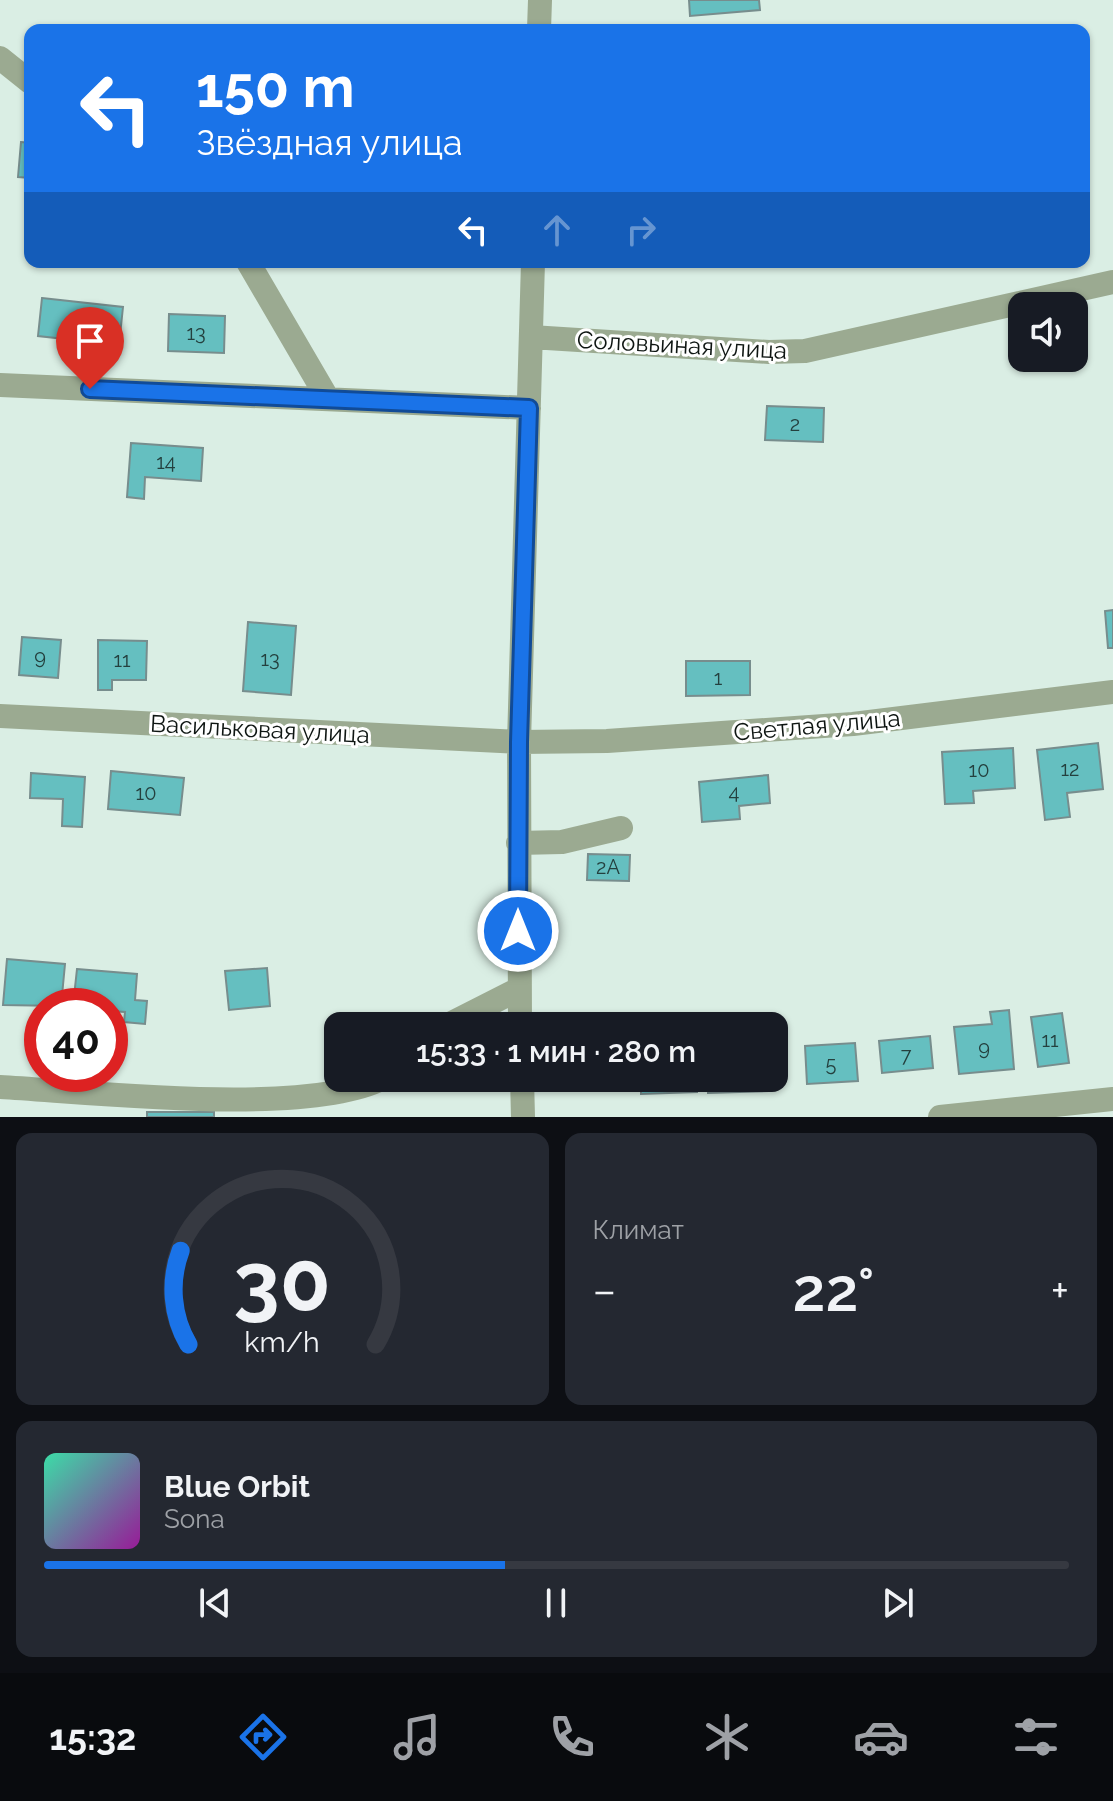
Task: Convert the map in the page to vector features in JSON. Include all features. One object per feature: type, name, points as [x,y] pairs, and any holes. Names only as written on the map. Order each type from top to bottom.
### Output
[{"type":"street","points":[[539,24],[540,0]]},
{"type":"street","points":[[0,58],[24,77]]},
{"type":"street","points":[[252,268],[328,399]]},
{"type":"street","points":[[520,1012],[519,742],[533,268]]},
{"type":"street","name":"Соловьиная улица","points":[[531,337],[769,352],[805,351],[1113,282]]},
{"type":"street","points":[[0,385],[529,408]]},
{"type":"street","name":"Светлая улица","points":[[519,742],[607,741],[853,724],[1113,692]]},
{"type":"street","name":"Васильковая улица","points":[[0,716],[519,742]]},
{"type":"street","points":[[518,843],[562,842],[621,828]]},
{"type":"street","points":[[474,1012],[519,989]]},
{"type":"street","points":[[0,1087],[244,1102],[313,1098],[340,1092]]},
{"type":"street","points":[[522,1092],[523,1117]]},
{"type":"street","points":[[940,1117],[1113,1099]]},
{"type":"building","points":[[689,0],[759,0],[760,10],[690,16]]},
{"type":"building","points":[[21,142],[24,142],[24,178],[18,177]]},
{"type":"building","points":[[42,298],[123,307],[119,345],[38,336]]},
{"type":"building","points":[[169,314],[225,316],[224,353],[168,351]]},
{"type":"building","points":[[767,406],[824,408],[823,442],[765,440]]},
{"type":"building","points":[[131,443],[203,448],[201,481],[145,477],[144,499],[127,497]]},
{"type":"building","points":[[1113,610],[1113,648],[1108,648],[1105,611]]},
{"type":"building","points":[[248,622],[296,626],[291,695],[243,691]]},
{"type":"building","points":[[22,637],[61,640],[58,678],[19,675]]},
{"type":"building","points":[[98,640],[147,641],[146,680],[112,680],[112,690],[98,690]]},
{"type":"building","points":[[686,661],[750,661],[750,695],[686,696]]},
{"type":"building","points":[[1098,743],[1103,789],[1067,793],[1070,817],[1045,820],[1037,750]]},
{"type":"building","points":[[1013,748],[1015,788],[973,791],[974,803],[945,804],[942,752]]},
{"type":"building","points":[[111,771],[184,778],[180,815],[108,809]]},
{"type":"building","points":[[31,773],[85,777],[82,827],[62,826],[63,799],[30,798]]},
{"type":"building","points":[[768,775],[770,803],[739,806],[740,819],[702,822],[699,782]]},
{"type":"building","points":[[588,854],[630,855],[629,881],[587,880]]},
{"type":"building","points":[[7,959],[65,964],[63,988],[24,988],[24,1005],[3,1005]]},
{"type":"building","points":[[267,968],[270,1006],[229,1010],[225,971]]},
{"type":"building","points":[[77,969],[137,974],[135,1000],[147,1001],[145,1024],[128,1022],[128,988],[75,988]]},
{"type":"building","points":[[1009,1010],[1014,1069],[959,1074],[954,1027],[992,1024],[990,1012]]},
{"type":"building","points":[[1062,1013],[1069,1063],[1038,1067],[1031,1017]]},
{"type":"building","points":[[930,1036],[933,1068],[882,1073],[879,1041]]},
{"type":"building","points":[[855,1043],[858,1081],[807,1084],[805,1046]]},
{"type":"building","points":[[641,1092],[697,1092],[641,1094]]},
{"type":"building","points":[[147,1112],[214,1112],[214,1117],[147,1117]]},
{"type":"route","points":[[90,389],[529,408],[519,742],[518,931]]}]
